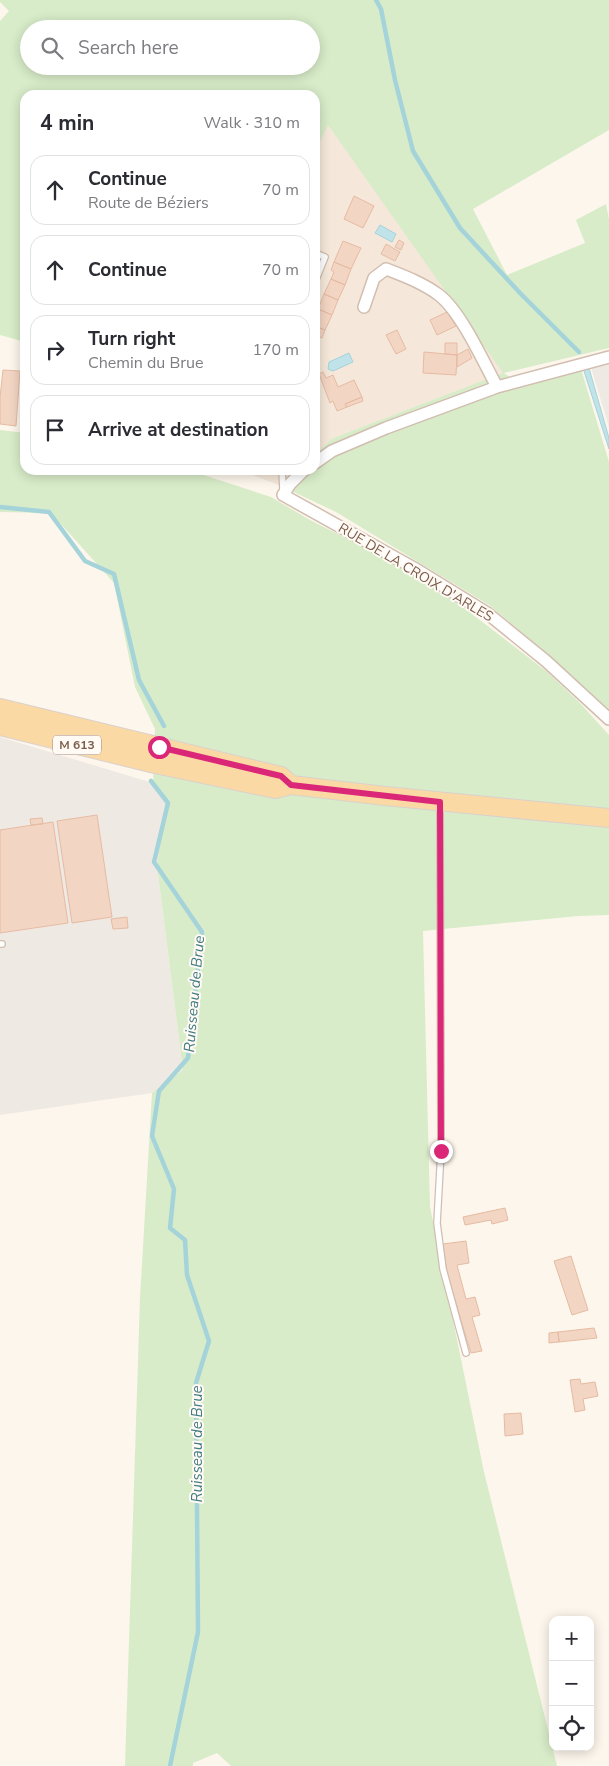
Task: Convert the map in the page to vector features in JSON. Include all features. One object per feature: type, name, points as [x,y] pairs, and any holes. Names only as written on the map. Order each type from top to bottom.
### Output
[{"type":"main road","name":"M 613","points":[[0,708],[281,776],[291,785]]},
{"type":"main road","name":"M 613","points":[[0,726],[155,764],[275,789],[291,785],[440,802],[609,818]]},
{"type":"street","points":[[364,307],[374,278],[386,269],[410,278],[439,296],[460,320],[497,387]]},
{"type":"street","points":[[320,459],[332,451],[386,428],[497,387],[609,357]]},
{"type":"street","points":[[283,495],[299,475]]},
{"type":"street","name":"RUE DE LA CROIX D'ARLES","points":[[283,495],[414,568],[487,613],[546,660],[609,719]]},
{"type":"lane","points":[[320,255],[325,257],[320,270]]},
{"type":"lane","points":[[282,475],[283,495]]},
{"type":"lane","points":[[440,802],[441,1151],[437,1222],[443,1269],[466,1353]]},
{"type":"shaded area","points":[[328,124],[504,373],[333,438],[320,450],[320,141]]},
{"type":"shaded area","points":[[609,363],[609,427],[591,368]]},
{"type":"shaded area","points":[[253,475],[292,475],[281,486]]},
{"type":"shaded area","points":[[0,737],[153,783],[166,798],[157,866],[183,1070],[152,1093],[0,1115]]},
{"type":"green space","points":[[0,0],[609,0],[609,130],[473,209],[507,275],[585,243],[576,220],[606,204],[609,219],[609,348],[504,373],[522,386],[581,369],[609,462],[609,712],[554,659],[489,605],[336,512],[281,486],[292,475],[320,475],[320,450],[333,438],[503,373],[328,125],[320,142],[320,90],[20,90],[20,341],[0,335],[0,21],[9,11]]},
{"type":"green space","points":[[0,430],[20,432],[20,475],[203,475],[271,497],[310,520],[387,559],[455,601],[546,671],[579,702],[609,735],[609,915],[578,916],[423,931],[430,1207],[484,1472],[549,1734],[549,1751],[553,1751],[557,1766],[231,1766],[217,1753],[193,1763],[193,1766],[125,1766],[140,1298],[152,1093],[183,1070],[157,866],[166,798],[153,783],[155,729],[135,687],[114,583],[51,513],[0,512]]},
{"type":"water","points":[[380,225],[396,234],[392,242],[375,233]]},
{"type":"water","points":[[349,353],[353,362],[333,371],[328,369],[329,362]]},
{"type":"water","points":[[583,368],[589,368],[609,438],[609,449]]},
{"type":"building","points":[[354,196],[374,206],[363,228],[344,219]]},
{"type":"building","points":[[399,240],[404,243],[401,250],[395,247]]},
{"type":"building","points":[[343,241],[361,248],[351,269],[334,262]]},
{"type":"building","points":[[386,244],[400,252],[395,261],[381,254]]},
{"type":"building","points":[[334,262],[351,269],[345,285],[331,279],[334,272],[331,270]]},
{"type":"building","points":[[331,279],[345,285],[338,300],[324,294]]},
{"type":"building","points":[[324,294],[338,300],[332,315],[320,310]]},
{"type":"building","points":[[320,310],[332,315],[325,330],[320,328]]},
{"type":"building","points":[[447,312],[456,326],[437,335],[430,320]]},
{"type":"building","points":[[320,328],[325,330],[322,338],[320,337]]},
{"type":"building","points":[[397,330],[406,349],[396,354],[386,335]]},
{"type":"building","points":[[445,343],[457,343],[457,355],[445,354]]},
{"type":"building","points":[[468,349],[472,358],[457,367],[457,355]]},
{"type":"building","points":[[424,352],[457,355],[456,375],[423,373]]},
{"type":"building","points":[[3,370],[20,371],[16,426],[0,424]]},
{"type":"building","points":[[323,372],[326,378],[333,375],[338,387],[354,380],[362,397],[345,404],[347,407],[337,411],[333,401],[330,403],[320,374]]},
{"type":"building","points":[[362,397],[363,401],[347,407],[345,404]]},
{"type":"building","points":[[97,815],[112,917],[72,923],[57,821]]},
{"type":"building","points":[[42,818],[43,824],[31,825],[30,819]]},
{"type":"building","points":[[53,822],[68,923],[0,933],[0,830]]},
{"type":"building","points":[[127,917],[128,928],[113,929],[111,919]]},
{"type":"building","points":[[505,1208],[508,1220],[492,1224],[491,1220],[465,1225],[463,1217]]},
{"type":"building","points":[[466,1241],[469,1263],[457,1265],[466,1299],[475,1297],[480,1315],[472,1317],[482,1351],[471,1353],[447,1272],[443,1244]]},
{"type":"building","points":[[571,1256],[588,1310],[572,1315],[554,1261]]},
{"type":"building","points":[[594,1328],[597,1338],[559,1342],[558,1332]]},
{"type":"building","points":[[558,1332],[559,1342],[549,1343],[549,1333]]},
{"type":"building","points":[[580,1379],[581,1384],[595,1382],[598,1396],[583,1399],[585,1410],[575,1412],[570,1380]]},
{"type":"building","points":[[521,1413],[523,1434],[505,1436],[504,1414]]},
{"type":"waterway","points":[[376,0],[381,9],[395,80],[413,151],[460,228],[520,293],[579,352]]},
{"type":"waterway","name":"Ruisseau de Brue","points":[[0,507],[49,512],[85,561],[114,574],[139,680],[164,726]]},
{"type":"waterway","name":"Ruisseau de Brue","points":[[151,781],[168,803],[154,862],[202,932],[188,1058],[159,1091],[152,1136],[174,1189],[170,1228],[185,1240],[187,1275],[209,1341],[196,1383],[198,1632],[170,1766]]},
{"type":"route","points":[[159,747],[281,776],[291,785],[440,802],[441,1151]]}]
